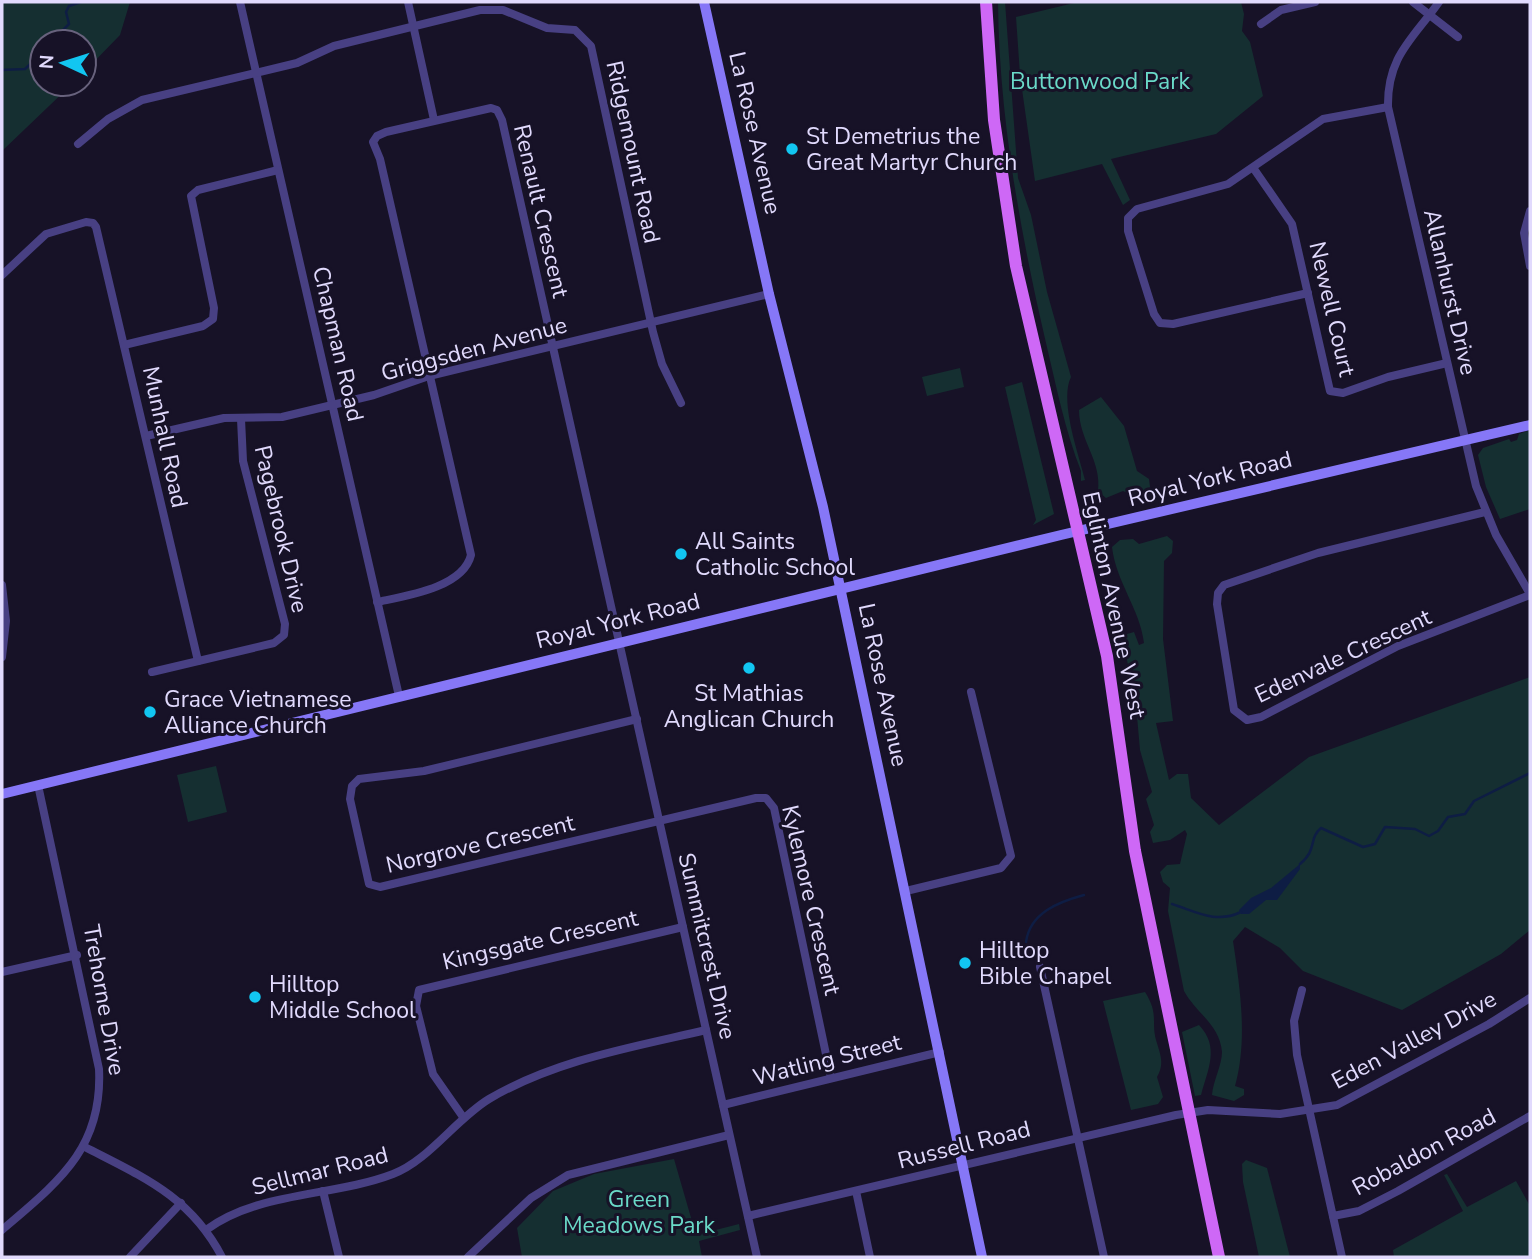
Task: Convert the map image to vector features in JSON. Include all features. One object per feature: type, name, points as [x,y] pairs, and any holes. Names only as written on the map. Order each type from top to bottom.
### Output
[{"type":"main road","name":"La Rose Avenue","points":[[704,2],[769,294],[809,449],[906,891],[982,1257]]},
{"type":"main road","name":"Eglinton Avenue West","points":[[986,2],[994,120],[1016,266],[1107,656],[1135,852],[1219,1257]]},
{"type":"main road","name":"Royal York Road","points":[[2,794],[1079,531],[1530,425]]},
{"type":"street","name":"Chapman Road","points":[[240,2],[399,696]]},
{"type":"street","points":[[408,2],[434,120]]},
{"type":"street","points":[[1261,24],[1281,10],[1315,2]]},
{"type":"street","points":[[1413,2],[1458,37]]},
{"type":"street","name":"Allanhurst Drive","points":[[1439,2],[1395,62],[1388,89],[1388,107],[1465,440],[1485,512],[1530,595]]},
{"type":"street","name":"Ridgemount Road","points":[[78,144],[108,119],[142,100],[298,63],[334,46],[413,27],[493,10],[513,13],[547,28],[575,30],[591,46],[651,323],[662,364],[681,403]]},
{"type":"street","points":[[1308,293],[1173,324],[1160,323],[1154,314],[1128,230],[1130,214],[1143,207],[1221,187],[1254,169],[1323,119],[1388,107]]},
{"type":"street","name":"Renault Crescent","points":[[377,602],[435,588],[469,563],[471,555],[451,457],[429,376],[380,159],[373,142],[386,132],[491,108],[497,110],[502,120],[620,643]]},
{"type":"street","name":"Newell Court","points":[[1254,169],[1292,224],[1327,386],[1335,393],[1447,363]]},
{"type":"street","points":[[124,345],[203,326],[213,319],[214,308],[191,196],[198,190],[278,170]]},
{"type":"street","points":[[1530,211],[1524,233],[1530,267]]},
{"type":"street","name":"Munhall Road","points":[[2,275],[46,234],[86,222],[93,223],[198,661]]},
{"type":"street","name":"Griggsden Avenue","points":[[146,436],[224,418],[269,420],[332,406],[429,376],[769,294]]},
{"type":"street","name":"Pagebrook Drive","points":[[152,672],[274,643],[285,635],[285,624],[243,461],[241,419]]},
{"type":"street","name":"Edenvale Crescent","points":[[1485,512],[1328,550],[1224,585],[1218,593],[1217,604],[1234,710],[1247,720],[1261,717],[1398,646],[1530,595]]},
{"type":"street","points":[[2,585],[6,621],[2,657]]},
{"type":"street","name":"Summitcrest Drive","points":[[620,643],[757,1257]]},
{"type":"street","points":[[906,891],[1001,868],[1011,856],[971,692]]},
{"type":"street","name":"Norgrove Crescent","points":[[637,719],[424,771],[359,779],[352,786],[350,799],[371,887],[659,821]]},
{"type":"street","name":"Trehorne Drive","points":[[2,1230],[57,1182],[85,1147],[101,1098],[99,1069],[77,955],[38,785]]},
{"type":"street","name":"Kylemore Crescent","points":[[659,821],[756,798],[771,802],[831,1078]]},
{"type":"street","name":"Kingsgate Crescent","points":[[463,1117],[433,1074],[416,1006],[419,990],[683,927]]},
{"type":"street","points":[[2,972],[77,955]]},
{"type":"street","points":[[1040,967],[1104,1257]]},
{"type":"street","points":[[1302,990],[1295,1010],[1294,1032],[1342,1257]]},
{"type":"street","name":"Eden Valley Drive","points":[[1188,1113],[1208,1111],[1280,1114],[1337,1105],[1530,998]]},
{"type":"street","name":"Sellmar Road","points":[[206,1230],[235,1212],[399,1172],[463,1117],[510,1088],[559,1067],[706,1030]]},
{"type":"street","name":"Watling Street","points":[[723,1105],[940,1052]]},
{"type":"street","name":"Russell Road","points":[[748,1216],[1188,1113]]},
{"type":"street","name":"Robaldon Road","points":[[1333,1216],[1359,1211],[1530,1116]]},
{"type":"street","points":[[468,1257],[531,1198],[568,1175],[729,1135]]},
{"type":"street","points":[[85,1147],[161,1186],[206,1230],[222,1257]]},
{"type":"street","points":[[323,1191],[339,1257]]},
{"type":"street","points":[[856,1191],[870,1257]]},
{"type":"street","points":[[130,1257],[181,1203]]},
{"type":"green space","points":[[2,2],[130,2],[120,35],[98,58],[98,28],[28,28],[28,98],[57,98],[2,151]]},
{"type":"green space","points":[[998,2],[1005,2],[1018,178],[1031,215],[1047,292],[1071,377],[1067,400],[1085,480],[1081,481],[1081,471],[1046,343],[1020,216],[1002,88]]},
{"type":"green space","name":"Buttonwood Park","points":[[1078,2],[1241,2],[1244,14],[1242,31],[1250,42],[1263,96],[1216,134],[1111,159],[1130,200],[1123,205],[1102,164],[1035,181],[1020,75],[1016,17]]},
{"type":"green space","points":[[960,368],[964,387],[927,396],[922,377]]},
{"type":"green space","points":[[1022,382],[1054,514],[1033,525],[1036,520],[1005,387]]},
{"type":"green space","points":[[1101,397],[1124,426],[1137,471],[1149,479],[1151,495],[1139,498],[1123,491],[1106,498],[1098,491],[1097,470],[1080,421],[1079,410]]},
{"type":"green space","points":[[1530,430],[1530,509],[1500,519],[1486,487],[1478,455],[1483,448],[1509,439],[1511,442],[1517,440],[1519,434]]},
{"type":"green space","points":[[1167,536],[1173,541],[1172,553],[1164,561],[1163,639],[1173,721],[1156,723],[1169,780],[1177,774],[1188,774],[1191,798],[1219,825],[1309,757],[1530,677],[1530,930],[1501,954],[1402,1010],[1303,971],[1280,948],[1245,927],[1233,941],[1242,1032],[1235,1086],[1244,1089],[1244,1095],[1234,1101],[1212,1095],[1222,1057],[1220,1043],[1217,1034],[1184,991],[1168,911],[1170,888],[1163,882],[1160,872],[1167,865],[1180,864],[1187,834],[1185,830],[1170,840],[1153,843],[1150,832],[1154,825],[1146,799],[1152,792],[1140,750],[1136,705],[1123,640],[1127,634],[1134,632],[1139,645],[1144,643],[1138,619],[1114,560],[1112,547],[1120,540],[1133,539],[1139,544]]},
{"type":"green space","points":[[216,766],[227,812],[188,822],[177,775]]},
{"type":"green space","points":[[1145,992],[1153,1012],[1161,1063],[1157,1077],[1163,1097],[1158,1104],[1131,1110],[1103,1001]]},
{"type":"green space","points":[[1199,1025],[1211,1050],[1201,1095],[1195,1096],[1182,1032]]},
{"type":"green space","name":"Green Meadows Park","points":[[674,1159],[696,1235],[739,1224],[740,1230],[699,1241],[702,1257],[522,1257],[517,1228],[553,1191],[594,1174]]},
{"type":"green space","points":[[1246,1160],[1267,1168],[1290,1257],[1259,1257],[1243,1182],[1242,1164]]},
{"type":"green space","points":[[1447,1174],[1467,1207],[1516,1181],[1530,1206],[1530,1257],[1394,1257],[1393,1250],[1463,1211],[1444,1175]]},
{"type":"water","points":[[1300,864],[1300,869],[1277,900],[1266,900],[1249,914],[1241,914],[1239,910],[1251,898],[1271,888]]},
{"type":"waterway","points":[[65,28],[69,24],[66,12],[69,6],[81,2]]},
{"type":"waterway","points":[[2,70],[25,69],[28,66]]},
{"type":"waterway","points":[[1300,864],[1309,854],[1321,828],[1363,847],[1375,844],[1385,827],[1415,829],[1429,836],[1438,831],[1448,817],[1465,814],[1474,801],[1530,773]]},
{"type":"waterway","points":[[1026,942],[1033,923],[1039,916],[1055,905],[1084,895]]},
{"type":"waterway","points":[[1172,904],[1215,917],[1241,912]]},
{"type":"place","name":"St Demetrius the Great Martyr Church","points":[[792,149]]},
{"type":"place","name":"All Saints Catholic School","points":[[681,554]]},
{"type":"place","name":"St Mathias Anglican Church","points":[[749,668]]},
{"type":"place","name":"Grace Vietnamese Alliance Church","points":[[150,712]]},
{"type":"place","name":"Hilltop Bible Chapel","points":[[965,963]]},
{"type":"place","name":"Hilltop Middle School","points":[[255,997]]}]
